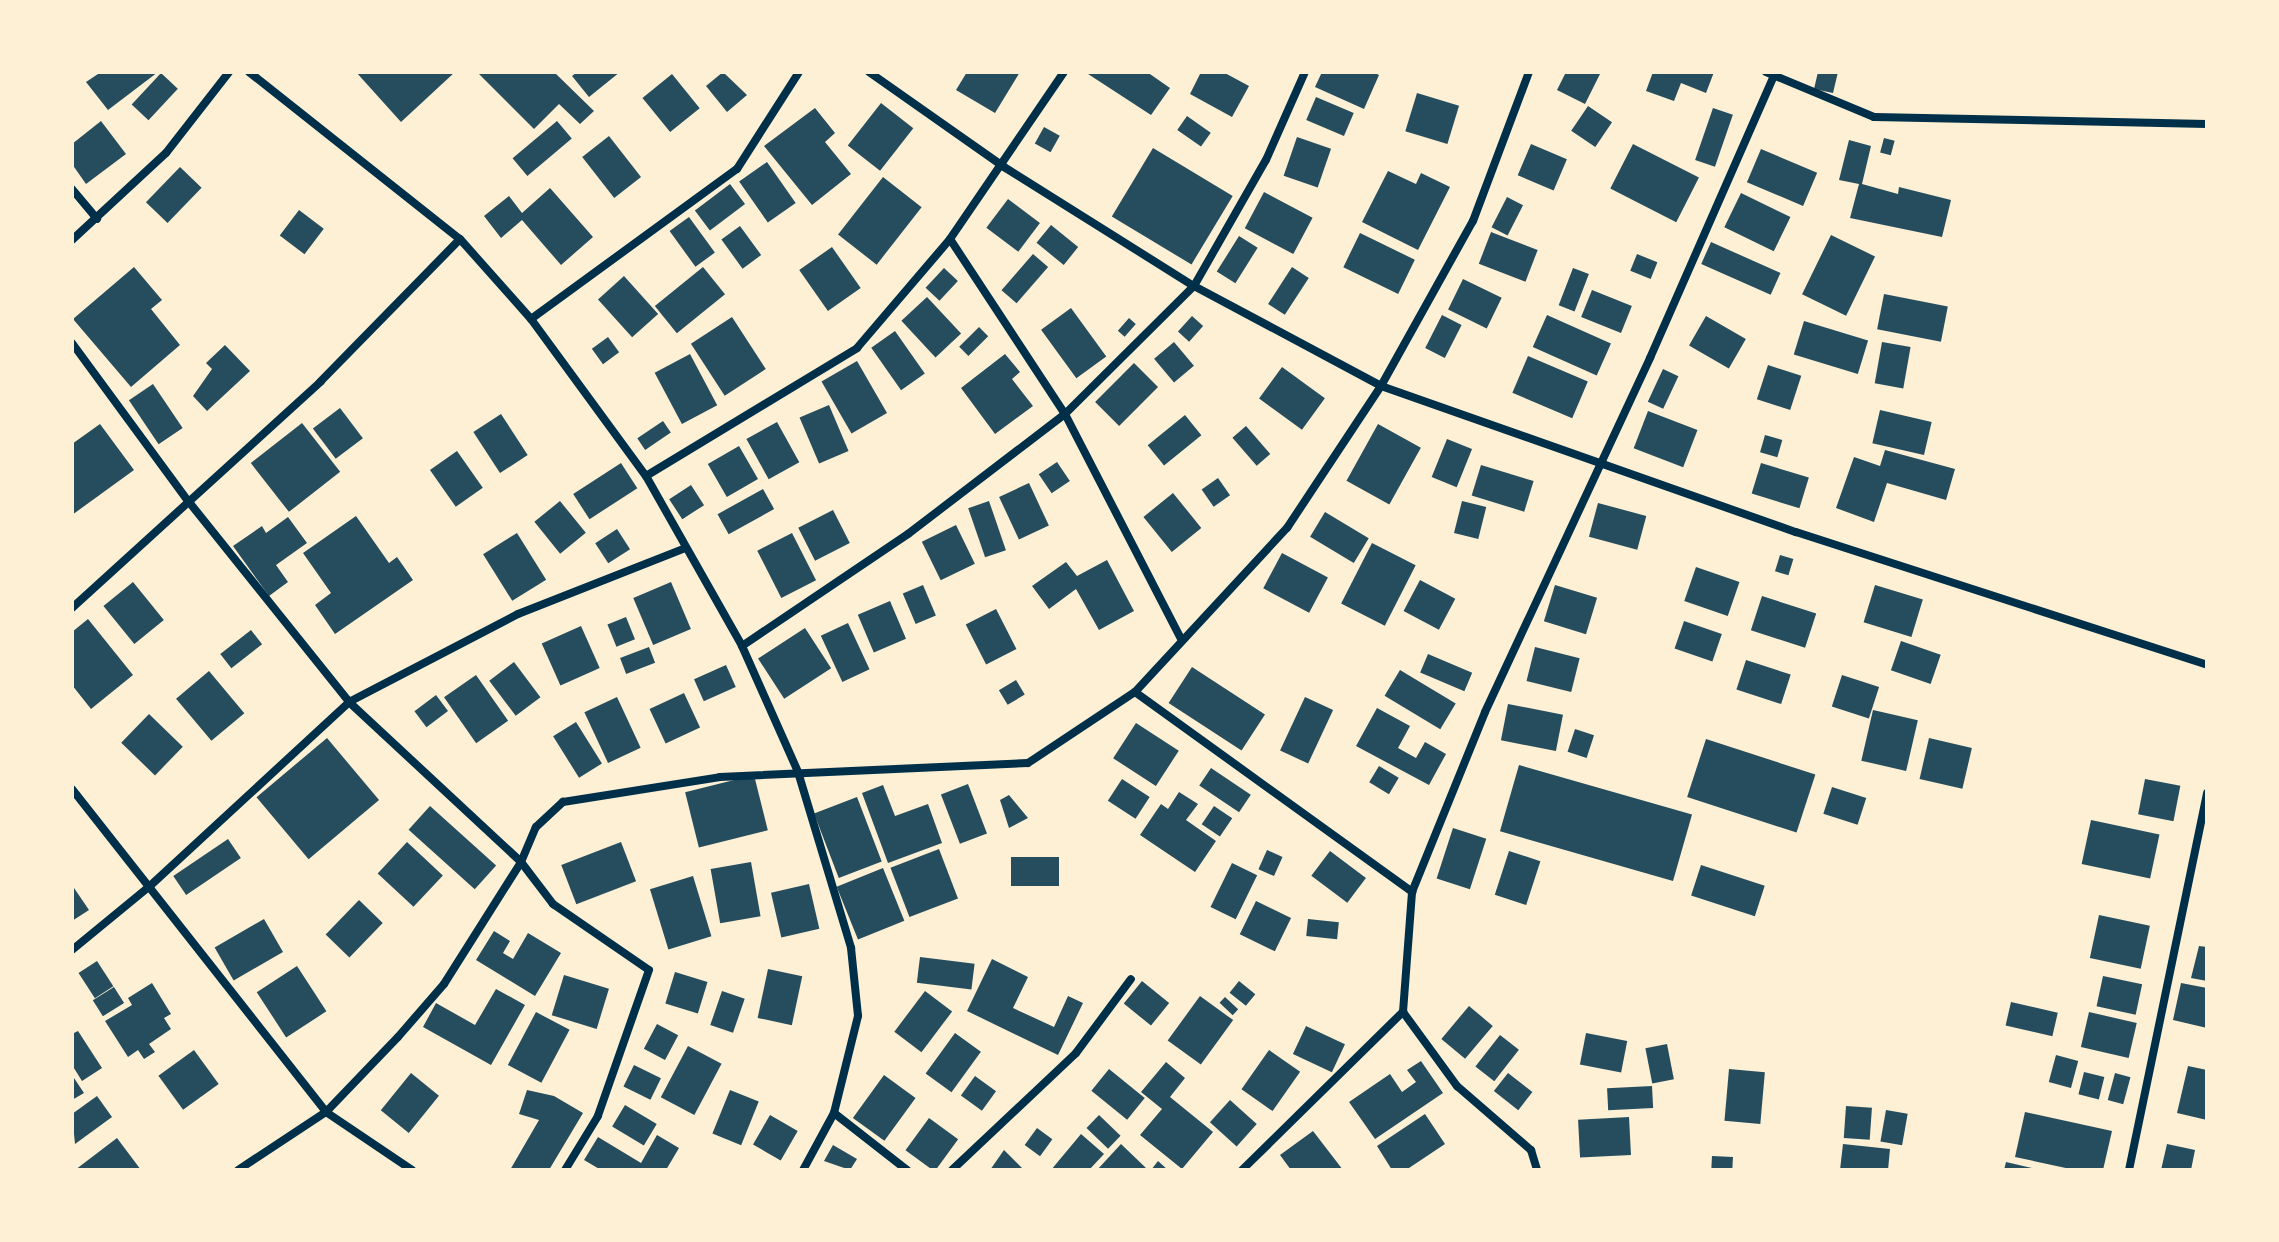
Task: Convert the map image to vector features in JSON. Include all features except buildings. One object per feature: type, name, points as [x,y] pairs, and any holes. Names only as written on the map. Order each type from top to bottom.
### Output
[{"type":"street","points":[[72,240],[166,153],[229,72]]},
{"type":"street","points":[[249,72],[460,239],[531,319],[646,476],[683,549],[742,646],[798,772],[851,948],[857,1003],[834,1113],[803,1170]]},
{"type":"street","points":[[531,319],[737,169],[799,72]]},
{"type":"street","points":[[869,72],[1004,167],[1194,286],[1381,386],[1601,463],[2207,665]]},
{"type":"street","points":[[646,476],[857,348],[950,239],[1004,167],[1064,72]]},
{"type":"street","points":[[742,646],[908,534],[1065,414],[1194,286],[1266,160],[1305,72]]},
{"type":"street","points":[[238,1170],[326,1112],[444,984],[521,862],[536,827],[563,802],[663,784],[798,772],[1028,763],[1135,692],[1287,528],[1381,386],[1473,221],[1529,72]]},
{"type":"street","points":[[1537,1170],[1531,1150],[1457,1086],[1403,1012],[1412,892],[1485,712],[1601,463],[1770,74],[1874,117],[2207,124]]},
{"type":"street","points":[[72,189],[97,219]]},
{"type":"street","points":[[72,608],[320,382],[460,239]]},
{"type":"street","points":[[950,239],[1065,414],[1182,641]]},
{"type":"street","points":[[72,343],[189,502],[349,702],[521,862],[553,904],[649,970],[598,1116],[565,1170]]},
{"type":"street","points":[[72,950],[151,885],[349,702],[518,614],[683,549]]},
{"type":"street","points":[[1135,692],[1412,892]]},
{"type":"street","points":[[72,789],[151,885],[326,1112],[412,1170]]},
{"type":"street","points":[[2129,1170],[2207,793]]},
{"type":"street","points":[[952,1170],[1076,1053],[1131,979]]},
{"type":"street","points":[[1242,1170],[1403,1012]]},
{"type":"street","points":[[834,1113],[907,1170]]}]
